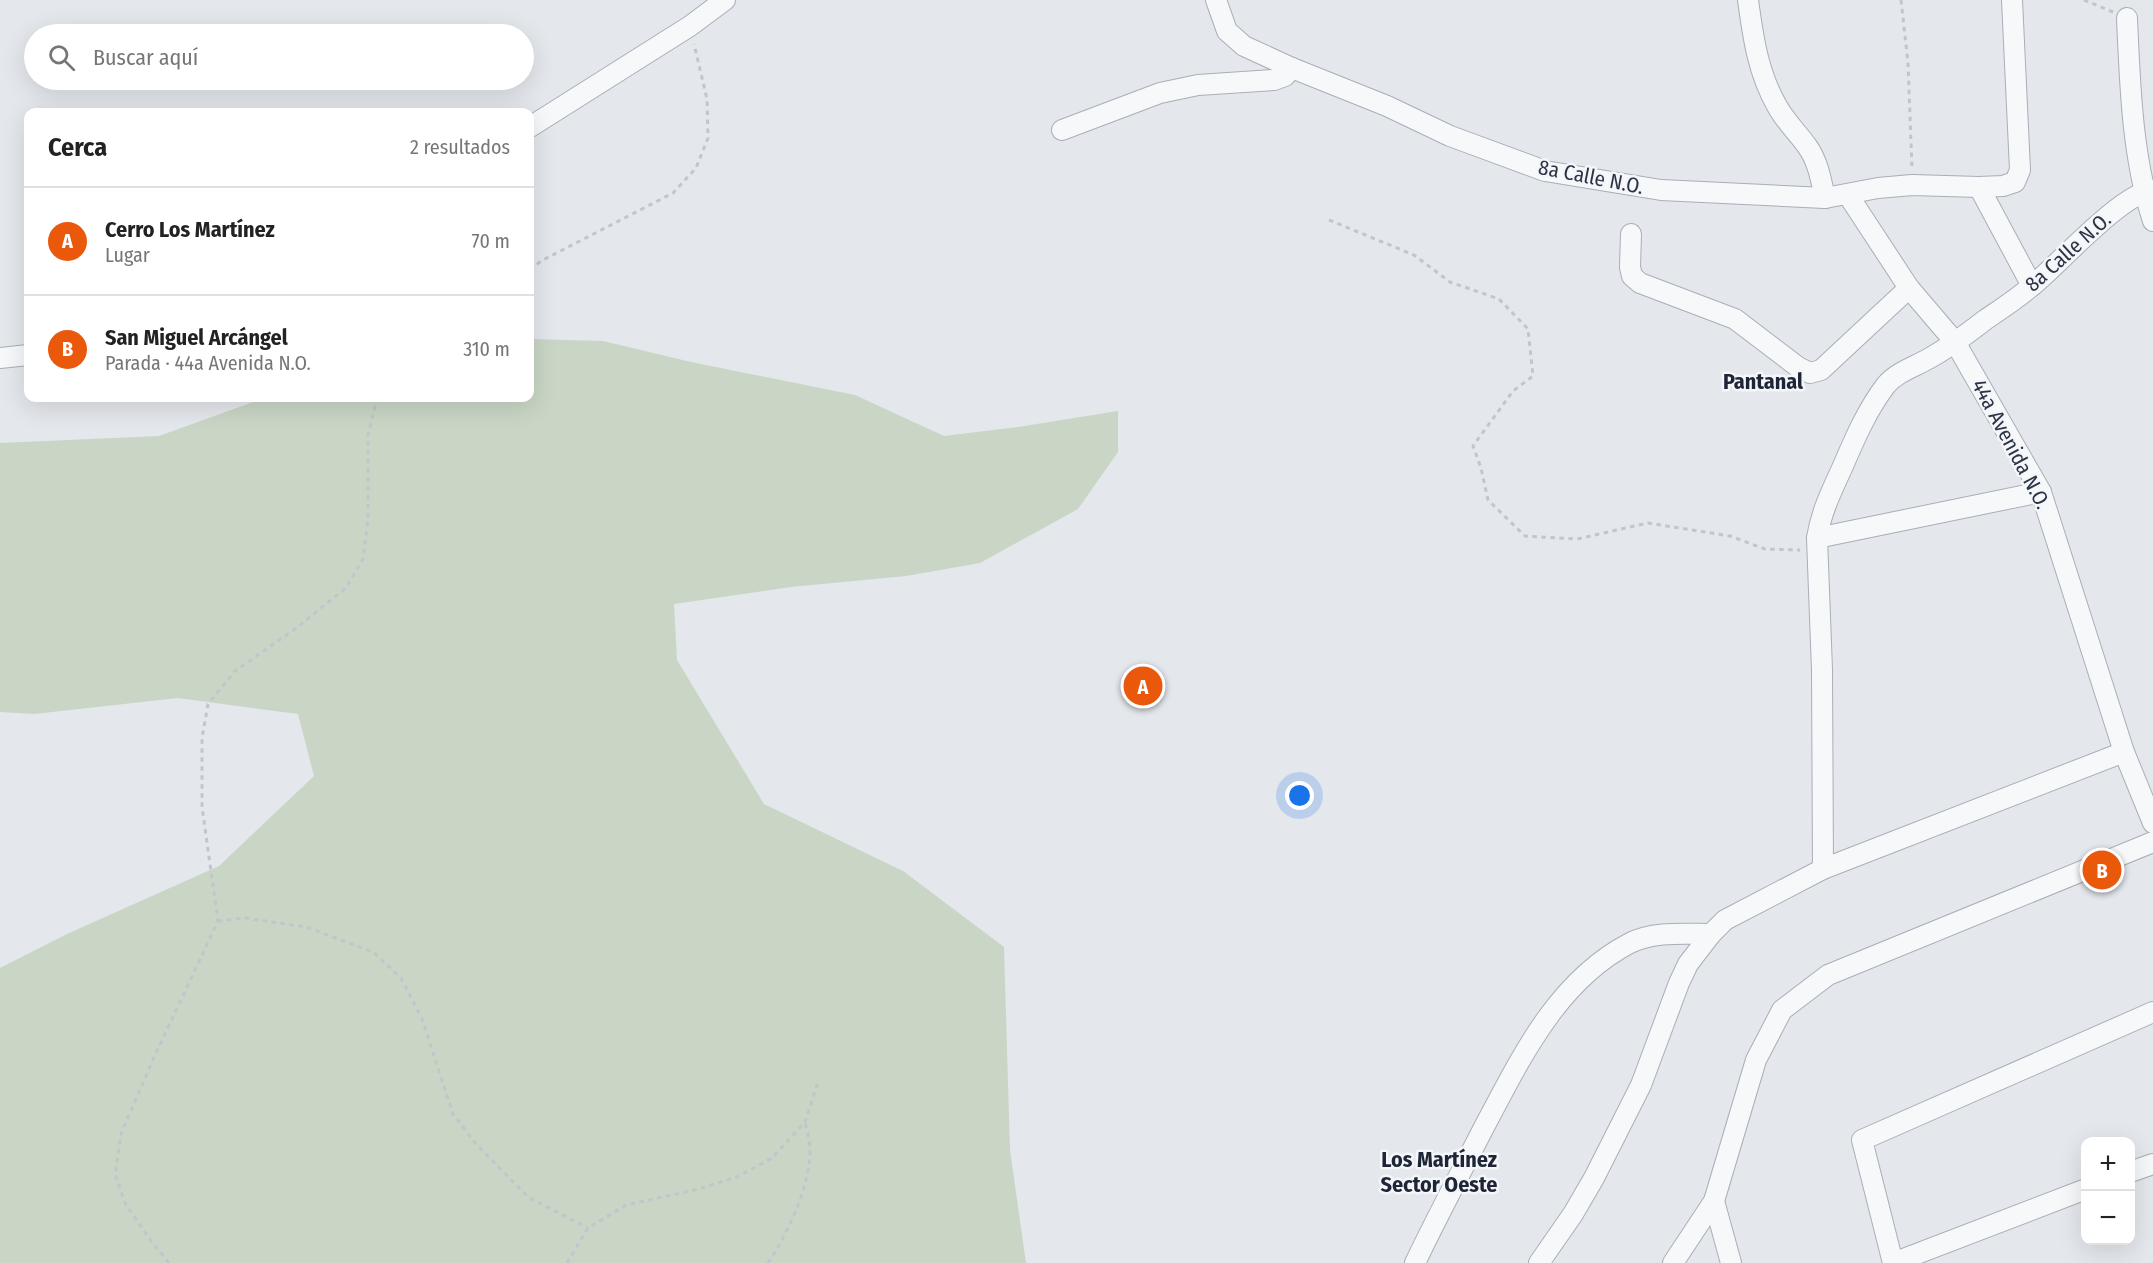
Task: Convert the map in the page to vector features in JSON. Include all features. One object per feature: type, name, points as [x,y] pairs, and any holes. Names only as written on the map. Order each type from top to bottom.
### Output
[{"type":"street","points":[[534,124],[690,26],[725,0]]},
{"type":"street","name":"8a Calle N.O.","points":[[1216,0],[1227,31],[1244,46],[1387,106],[1450,136],[1545,171],[1661,190],[1825,198],[1878,188],[1912,185],[1979,187],[2003,186],[2015,182],[2020,170],[2012,0]]},
{"type":"street","points":[[1748,0],[1753,39],[1761,72],[1776,105],[1809,147],[1818,168],[1825,198]]},
{"type":"street","points":[[2127,18],[2130,95],[2153,221]]},
{"type":"street","points":[[1062,130],[1160,93],[1198,85],[1275,80],[1292,68]]},
{"type":"street","points":[[1979,187],[2032,286]]},
{"type":"street","name":"8a Calle N.O.","points":[[1823,869],[1822,670],[1817,544],[1819,522],[1870,407],[1888,383],[1955,342],[2032,286],[2123,203],[2148,190]]},
{"type":"street","name":"44a Avenida N.O.","points":[[1848,195],[1909,288],[1955,342],[2041,492],[2124,752],[2153,823]]},
{"type":"street","points":[[1631,234],[1630,267],[1632,276],[1640,283],[1735,319],[1798,367],[1810,373],[1821,370],[1909,288]]},
{"type":"street","points":[[0,358],[24,355]]},
{"type":"street","points":[[1817,544],[2041,492]]},
{"type":"street","points":[[1539,1263],[1573,1214],[1594,1178],[1641,1085],[1688,964],[1725,920],[1823,869],[2124,752]]},
{"type":"street","points":[[1673,1263],[1714,1201],[1756,1060],[1782,1010],[1828,975],[2153,842]]},
{"type":"street","points":[[1415,1263],[1516,1067],[1551,1011],[1572,988],[1607,958],[1632,942],[1664,934],[1711,934]]},
{"type":"street","points":[[2081,1191],[1893,1263],[1862,1140],[2153,1012]]},
{"type":"street","points":[[2135,1170],[2153,1164]]},
{"type":"street","points":[[1714,1201],[1731,1263]]},
{"type":"path","points":[[1901,0],[1908,63],[1912,185]]},
{"type":"path","points":[[534,267],[541,261],[674,193],[696,168],[708,138],[707,99],[690,26]]},
{"type":"path","points":[[1329,220],[1414,255],[1450,282],[1499,299],[1528,329],[1533,376],[1513,391],[1473,446],[1481,468],[1488,500],[1525,536],[1576,539],[1648,523],[1730,536],[1766,549],[1817,544]]},
{"type":"path","points":[[169,1263],[125,1203],[115,1174],[121,1134],[218,921],[202,807],[202,738],[207,704],[235,671],[295,629],[346,588],[363,559],[368,519],[368,436],[376,402]]},
{"type":"path","points":[[218,921],[245,918],[306,927],[373,952],[401,978],[422,1019],[453,1114],[476,1144],[528,1197],[588,1228]]},
{"type":"path","points":[[567,1263],[588,1228],[626,1205],[695,1190],[737,1177],[772,1158],[805,1122],[818,1082]]},
{"type":"path","points":[[768,1263],[782,1241],[806,1180],[810,1149],[805,1122]]},
{"type":"green space","points":[[534,339],[603,341],[691,362],[855,395],[944,436],[1118,411],[1118,452],[1078,509],[980,563],[906,576],[791,587],[674,604],[677,660],[764,804],[903,871],[1004,947],[1010,1150],[1026,1263],[0,1263],[0,968],[67,934],[219,866],[314,776],[298,714],[178,698],[34,714],[0,712],[0,443],[159,436],[253,402],[534,402]]},
{"type":"place","name":"Cerro Los Martínez","points":[[1143,686]]},
{"type":"place","name":"San Miguel Arcángel","points":[[2102,870]]},
{"type":"district","name":"Pantanal","points":[[1763,381]]},
{"type":"district","name":"Los Martínez Sector Oeste","points":[[1439,1172]]}]
